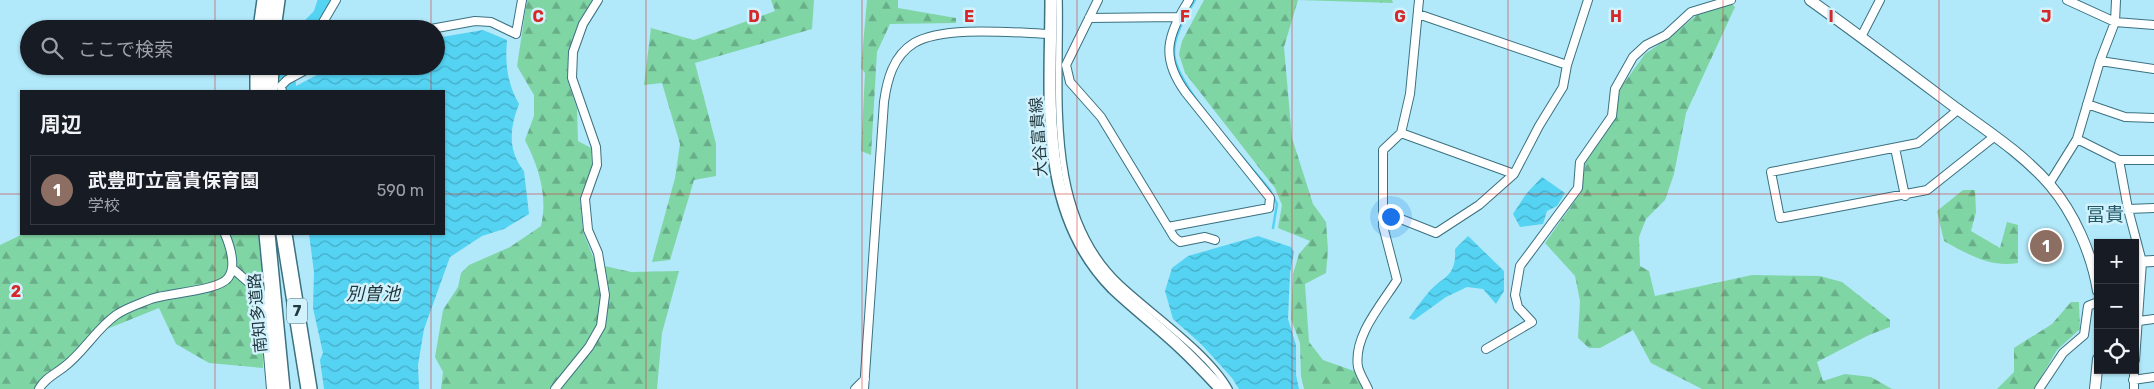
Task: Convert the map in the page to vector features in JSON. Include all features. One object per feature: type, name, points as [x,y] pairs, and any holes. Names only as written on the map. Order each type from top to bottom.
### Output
[{"type":"highway","points":[[262,20],[264,0]]},
{"type":"highway","points":[[274,20],[277,0]]},
{"type":"highway","points":[[258,75],[258,90]]},
{"type":"highway","points":[[270,75],[270,90]]},
{"type":"highway","name":"南知多道路","points":[[267,235],[282,389]]},
{"type":"highway","name":"7","points":[[284,235],[309,389]]},
{"type":"main road","name":"大谷富貴線","points":[[1052,0],[1050,121],[1055,173],[1064,206],[1078,238],[1093,264],[1113,287],[1183,349],[1221,389]]},
{"type":"street","points":[[325,20],[336,0]]},
{"type":"street","points":[[445,26],[475,21],[491,22],[516,34],[522,0]]},
{"type":"street","points":[[555,389],[589,347],[601,326],[605,295],[598,253],[588,230],[585,200],[597,166],[596,147],[572,78],[573,52],[583,24],[598,0]]},
{"type":"street","points":[[1059,0],[1059,130],[1066,182],[1076,215],[1094,252],[1117,282],[1199,353],[1229,389]]},
{"type":"street","points":[[1098,0],[1066,65],[1070,82],[1101,117],[1174,237],[1180,242],[1205,237],[1215,240]]},
{"type":"street","points":[[1168,227],[1269,208],[1270,198],[1177,81],[1170,64],[1169,46],[1178,17],[1189,0]]},
{"type":"street","points":[[1368,389],[1358,369],[1358,352],[1364,332],[1397,280],[1383,226],[1384,150],[1401,133],[1410,94],[1419,0]]},
{"type":"street","points":[[1383,212],[1436,233],[1479,205],[1514,174],[1539,126],[1563,87],[1567,65],[1588,0]]},
{"type":"street","points":[[1486,349],[1532,322],[1518,307],[1515,295],[1520,266],[1578,188],[1580,162],[1612,116],[1615,89],[1633,57],[1646,46],[1666,35],[1691,12],[1731,0]]},
{"type":"street","points":[[1810,0],[1995,136],[2049,184],[2065,207],[2094,260]]},
{"type":"street","points":[[1861,37],[1880,0]]},
{"type":"street","points":[[2067,0],[2115,22],[2154,25]]},
{"type":"street","points":[[2049,184],[2077,139],[2100,61],[2115,22],[2116,0]]},
{"type":"street","points":[[1418,14],[1567,65]]},
{"type":"street","points":[[1089,18],[1178,17]]},
{"type":"street","points":[[864,389],[887,78],[898,58],[914,43],[940,35],[956,32],[1051,34]]},
{"type":"street","points":[[2100,61],[2154,69]]},
{"type":"street","points":[[282,90],[281,86],[294,75]]},
{"type":"street","points":[[2087,104],[2125,117],[2154,118]]},
{"type":"street","points":[[1959,109],[1918,143],[1771,172],[1780,218],[1905,196],[1928,190],[1995,136]]},
{"type":"street","points":[[1401,133],[1514,174]]},
{"type":"street","points":[[2077,139],[2119,160],[2154,160]]},
{"type":"street","points":[[1895,148],[1905,196]]},
{"type":"street","points":[[2119,160],[2134,239]]},
{"type":"street","points":[[2128,209],[2154,208]]},
{"type":"street","points":[[39,389],[46,379],[82,351],[116,315],[153,299],[216,285],[228,278],[232,268],[230,246],[225,235]]},
{"type":"street","points":[[2139,262],[2154,262]]},
{"type":"street","points":[[232,268],[263,296],[271,389]]},
{"type":"street","points":[[2039,389],[2063,353],[2084,335],[2088,306],[2094,304]]},
{"type":"street","points":[[2139,321],[2154,319]]},
{"type":"street","points":[[2095,389],[2096,374]]},
{"type":"street","points":[[2134,374],[2134,389]]},
{"type":"street","points":[[2133,380],[2154,376]]},
{"type":"street","points":[[855,389],[865,379]]},
{"type":"green space","points":[[527,0],[593,0],[579,21],[569,53],[567,79],[577,108],[578,141],[591,148],[592,167],[580,198],[583,232],[596,264],[631,272],[679,271],[662,333],[657,389],[441,389],[443,372],[435,357],[443,310],[458,287],[461,273],[469,265],[510,247],[541,226],[543,193],[541,182],[525,140],[534,116],[534,95],[517,66]]},
{"type":"green space","points":[[771,0],[814,0],[812,29],[695,63],[716,144],[716,176],[694,180],[670,260],[652,262],[675,178],[680,144],[662,83],[644,85],[651,28],[694,40],[775,11]]},
{"type":"green space","points":[[867,0],[898,0],[898,8],[956,18],[956,23],[890,24],[877,52],[871,155],[861,151],[865,73],[861,68]]},
{"type":"green space","points":[[1204,0],[1298,0],[1284,47],[1292,138],[1313,204],[1326,222],[1328,250],[1326,273],[1305,284],[1309,342],[1323,360],[1354,371],[1363,389],[1304,389],[1301,376],[1300,343],[1291,319],[1293,274],[1299,254],[1310,241],[1278,228],[1282,205],[1275,188],[1185,73],[1179,54],[1182,41]]},
{"type":"green space","points":[[1298,0],[1392,0],[1393,3]]},
{"type":"green space","points":[[1732,4],[1735,7],[1686,113],[1674,174],[1665,200],[1646,219],[1639,237],[1640,266],[1649,271],[1655,296],[1752,275],[1820,276],[1842,282],[1890,320],[1890,327],[1869,335],[1817,362],[1823,381],[1845,374],[1871,377],[1892,389],[1702,389],[1651,363],[1633,330],[1600,348],[1589,348],[1578,338],[1580,301],[1575,276],[1545,243],[1582,191],[1585,163],[1615,119],[1619,90],[1645,54],[1697,15]]},
{"type":"green space","points":[[1963,190],[1975,190],[1976,212],[1971,231],[2000,248],[2007,222],[2018,225],[2018,263],[1998,264],[1989,262],[1970,255],[1944,241],[1937,211]]},
{"type":"green space","points":[[21,235],[258,235],[262,276],[263,368],[209,363],[176,344],[159,308],[107,329],[34,389],[0,389],[0,245]]},
{"type":"green space","points":[[2071,302],[2079,302],[2080,329],[2057,350],[2034,389],[1997,389],[2014,372],[2014,348],[2052,324]]},
{"type":"water","name":"別曽池","points":[[483,30],[507,40],[506,57],[508,73],[512,89],[519,104],[512,130],[513,147],[515,155],[524,171],[529,214],[504,229],[482,236],[450,257],[424,329],[418,365],[419,389],[324,389],[320,360],[323,353],[313,308],[314,272],[309,235],[445,235],[445,90],[294,90],[294,87],[317,75],[445,75],[445,36]]},
{"type":"water","points":[[1542,177],[1565,193],[1557,206],[1547,211],[1543,224],[1520,227],[1513,214],[1526,194]]},
{"type":"water","points":[[1258,236],[1291,247],[1294,252],[1290,273],[1288,319],[1296,345],[1296,375],[1299,389],[1239,389],[1232,378],[1202,345],[1173,319],[1165,291],[1172,268],[1188,256]]},
{"type":"water","points":[[1468,236],[1504,271],[1504,291],[1496,304],[1483,289],[1467,287],[1446,297],[1414,320],[1409,318],[1428,293],[1451,271],[1455,259],[1455,249]]},
{"type":"waterway","points":[[315,20],[320,15],[325,0]]},
{"type":"waterway","points":[[1195,0],[1181,25],[1176,39],[1174,53],[1178,67],[1186,84],[1199,103],[1270,190],[1277,204],[1273,228]]},
{"type":"waterway","points":[[289,83],[289,90]]},
{"type":"place","name":"武豊町立富貴保育園","points":[[2046,246]]},
{"type":"district","name":"冨貴","points":[[2105,214]]}]
